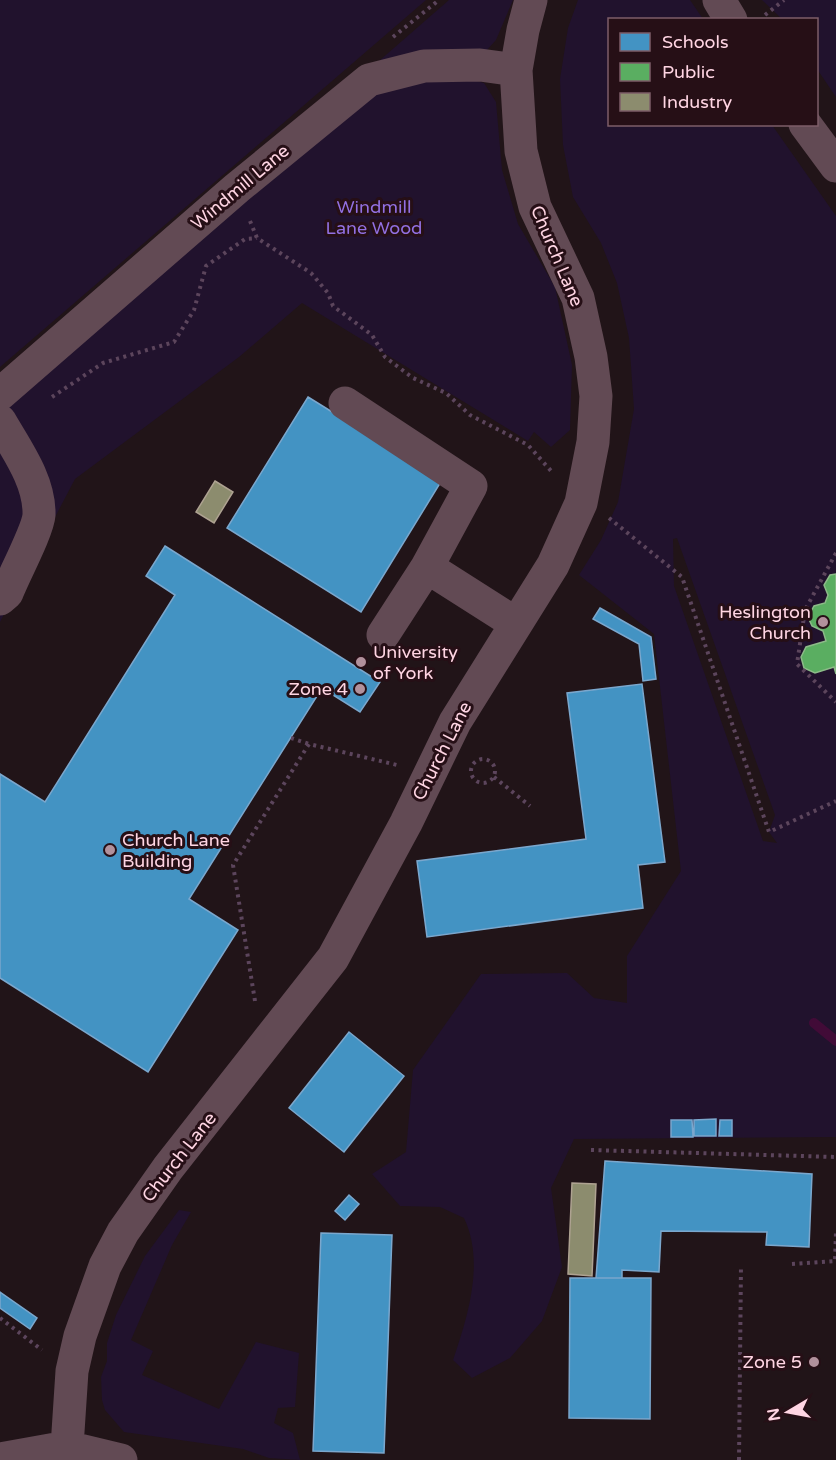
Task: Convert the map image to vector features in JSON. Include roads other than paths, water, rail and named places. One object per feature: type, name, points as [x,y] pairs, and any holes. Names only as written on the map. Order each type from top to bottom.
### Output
[{"type":"street","name":"Church Lane","points":[[66,1447],[72,1371],[91,1302],[123,1232],[168,1168],[333,958],[454,723],[553,565],[581,503],[590,460],[596,396],[591,357],[578,298],[535,207],[521,152],[516,70],[531,0]]},
{"type":"street","points":[[718,0],[730,18]]},
{"type":"street","name":"Windmill Lane","points":[[0,394],[237,188],[369,80],[424,66],[480,65],[516,70]]},
{"type":"street","points":[[806,126],[836,166]]},
{"type":"street","points":[[345,403],[471,486],[426,567],[382,634]]},
{"type":"street","points":[[0,421],[22,458],[34,486],[39,517],[7,593],[0,599]]},
{"type":"street","points":[[426,567],[515,623]]},
{"type":"street","points":[[0,1459],[66,1447],[121,1460]]},
{"type":"waterway","points":[[814,1023],[836,1041]]},
{"type":"place","name":"Heslington Church","points":[[823,622]]},
{"type":"place","name":"University of York","points":[[361,662]]},
{"type":"place","name":"Zone 4","points":[[360,689]]},
{"type":"place","name":"Church Lane Building","points":[[110,850]]},
{"type":"place","name":"Zone 5","points":[[814,1362]]},
{"type":"park label","name":"Windmill Lane Wood","points":[[374,217]]}]
